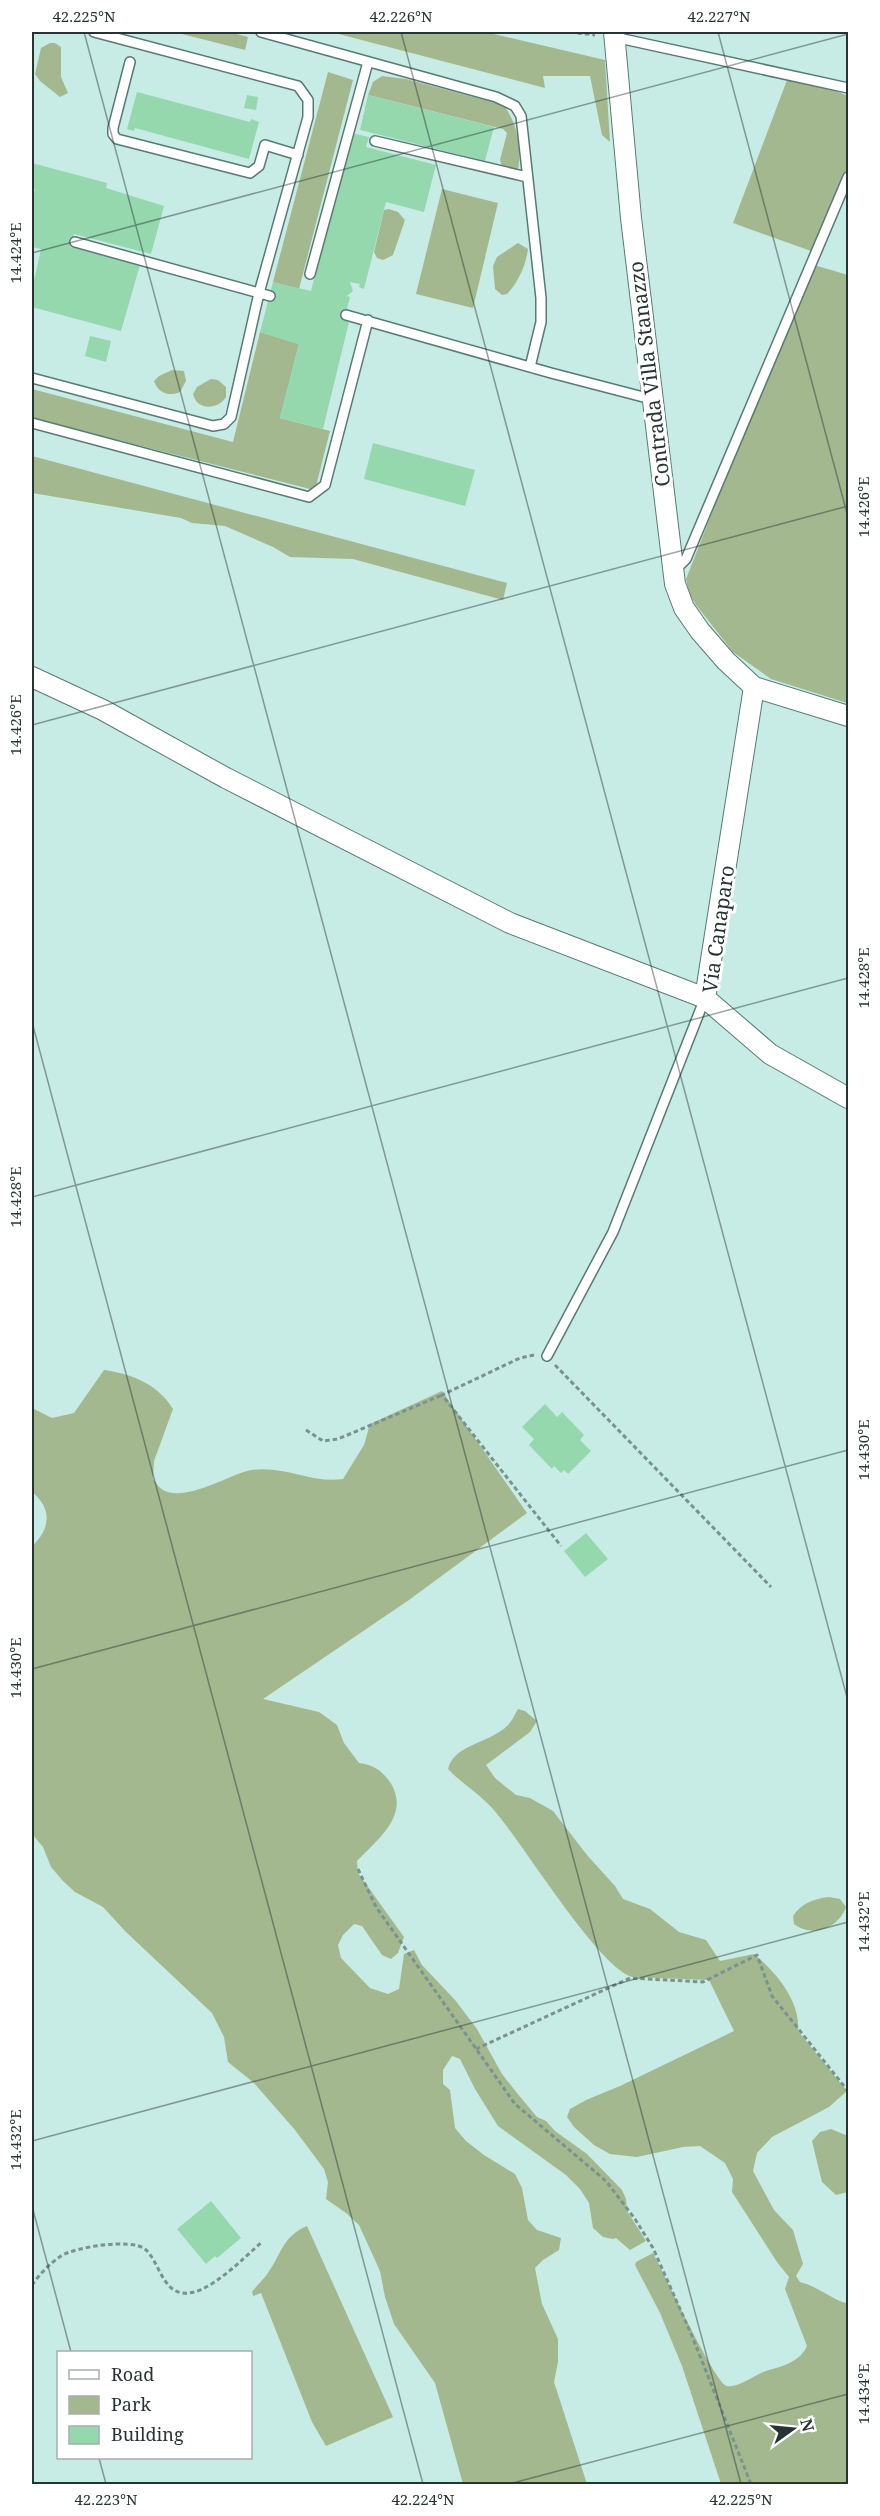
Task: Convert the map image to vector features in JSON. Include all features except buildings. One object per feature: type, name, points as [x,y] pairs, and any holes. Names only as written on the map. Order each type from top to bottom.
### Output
[{"type":"street","name":"Contrada Villa Stanazzo","points":[[614,34],[651,399],[673,572],[684,608],[700,631],[726,661],[754,687]]},
{"type":"street","points":[[32,676],[103,710],[226,778],[510,922],[705,999]]},
{"type":"street","points":[[754,687],[849,716]]},
{"type":"street","name":"Via Canaparo","points":[[754,687],[705,999],[770,1054],[849,1098]]},
{"type":"lane","points":[[32,378],[213,426],[224,424],[231,417],[259,293],[309,110],[308,100],[298,86],[94,32]]},
{"type":"lane","points":[[261,32],[496,98],[515,106],[521,116],[541,306],[541,322],[530,367]]},
{"type":"lane","points":[[614,34],[849,87]]},
{"type":"lane","points":[[130,62],[112,128],[117,139],[250,173],[257,170],[265,145],[298,154]]},
{"type":"lane","points":[[310,274],[368,62]]},
{"type":"lane","points":[[375,141],[527,177]]},
{"type":"lane","points":[[673,572],[686,559],[849,177]]},
{"type":"lane","points":[[75,242],[270,296]]},
{"type":"lane","points":[[345,315],[651,399]]},
{"type":"lane","points":[[32,423],[309,497],[325,485],[368,320]]},
{"type":"lane","points":[[546,1356],[613,1232],[705,999]]},
{"type":"path","points":[[570,32],[614,34]]},
{"type":"path","points":[[306,1430],[323,1441],[338,1439],[442,1395],[520,1358],[537,1354],[546,1356],[771,1587]]},
{"type":"path","points":[[442,1395],[561,1546]]},
{"type":"path","points":[[358,1869],[376,1907],[515,2104],[606,2181],[635,2219],[653,2248],[693,2336],[751,2484]]},
{"type":"path","points":[[476,2049],[630,1978],[704,1982],[757,1955],[772,1996],[849,2091]]},
{"type":"path","points":[[32,2285],[48,2267],[69,2252],[127,2243],[144,2249],[170,2287],[181,2293],[194,2293],[208,2287],[262,2242]]},
{"type":"green space","points":[[174,32],[229,32],[248,37],[245,50]]},
{"type":"green space","points":[[331,32],[485,32],[605,60],[610,142],[602,135],[590,76],[543,76],[545,88]]},
{"type":"green space","points":[[50,43],[61,47],[61,77],[68,93],[60,97],[35,74],[41,48]]},
{"type":"green space","points":[[328,72],[353,80],[299,289],[273,282]]},
{"type":"green space","points":[[382,76],[406,79],[503,105],[515,127],[519,153],[518,170],[502,167],[500,160],[507,133],[503,129],[368,95],[373,82]]},
{"type":"green space","points":[[787,80],[821,85],[848,96],[848,169],[811,251],[733,223]]},
{"type":"green space","points":[[442,189],[498,203],[473,308],[416,294]]},
{"type":"green space","points":[[384,210],[398,212],[405,220],[393,255],[383,260],[377,258],[374,252]]},
{"type":"green space","points":[[518,243],[528,249],[525,261],[515,285],[507,294],[502,295],[495,289],[493,266],[497,257]]},
{"type":"green space","points":[[814,265],[848,275],[847,703],[771,679],[733,652],[696,605],[689,593],[686,579],[742,436]]},
{"type":"green space","points":[[260,332],[299,344],[280,418],[330,431],[316,486],[310,489],[32,418],[32,389],[233,442]]},
{"type":"green space","points":[[172,370],[184,371],[186,381],[180,392],[168,394],[161,391],[154,381]]},
{"type":"green space","points":[[211,379],[218,380],[226,387],[226,397],[213,406],[203,406],[195,400],[193,394],[197,387]]},
{"type":"green space","points":[[32,456],[507,583],[503,600],[353,559],[290,557],[225,526],[192,523],[181,518],[32,493]]},
{"type":"green space","points":[[104,1370],[124,1374],[152,1387],[167,1400],[173,1409],[154,1461],[153,1479],[163,1490],[172,1493],[193,1491],[247,1471],[260,1469],[284,1471],[319,1479],[343,1479],[364,1445],[370,1424],[442,1391],[527,1513],[409,1600],[263,1699],[319,1712],[337,1725],[344,1743],[359,1763],[380,1771],[390,1782],[395,1794],[397,1805],[389,1826],[357,1861],[358,1873],[404,1937],[398,1953],[391,1959],[382,1955],[362,1926],[354,1924],[343,1935],[338,1945],[341,1958],[370,1988],[388,1994],[399,1989],[404,1954],[414,1950],[422,1965],[455,2000],[477,2029],[502,2074],[537,2117],[546,2121],[555,2131],[587,2154],[622,2190],[626,2199],[627,2211],[646,2241],[630,2250],[616,2238],[603,2237],[593,2228],[589,2203],[580,2189],[566,2175],[498,2126],[460,2059],[452,2056],[443,2070],[443,2084],[450,2090],[455,2128],[466,2141],[484,2155],[515,2174],[522,2188],[528,2220],[537,2230],[561,2238],[559,2250],[535,2268],[542,2304],[558,2339],[558,2362],[554,2382],[587,2484],[463,2484],[435,2383],[394,2324],[385,2297],[380,2271],[359,2225],[326,2199],[328,2182],[324,2169],[295,2130],[254,2083],[228,2062],[224,2037],[212,2013],[126,1932],[103,1907],[75,1892],[63,1881],[51,1867],[43,1847],[32,1834],[32,1546],[43,1533],[47,1519],[43,1505],[32,1492],[32,1408],[52,1418],[74,1413]]},
{"type":"green space","points":[[518,1709],[525,1711],[537,1721],[530,1732],[486,1765],[495,1778],[516,1795],[530,1798],[553,1811],[587,1855],[615,1886],[623,1899],[650,1909],[679,1932],[706,1940],[720,1961],[754,1954],[762,1961],[785,1988],[791,1999],[798,2020],[798,2031],[847,2091],[829,2107],[772,2137],[757,2153],[753,2171],[774,2210],[793,2230],[803,2264],[796,2276],[800,2282],[845,2303],[848,2301],[848,2484],[721,2484],[682,2366],[660,2313],[635,2265],[636,2262],[653,2253],[701,2348],[727,2386],[736,2385],[789,2363],[804,2352],[807,2346],[785,2289],[789,2277],[732,2192],[733,2179],[725,2163],[700,2146],[683,2147],[637,2157],[610,2154],[594,2145],[574,2127],[567,2117],[570,2109],[586,2100],[734,2031],[709,1980],[632,1977],[617,1968],[581,1928],[493,1809],[448,1769],[458,1754],[508,1725]]},
{"type":"green space","points":[[829,1897],[840,1899],[846,1907],[842,1915],[831,1926],[816,1931],[794,1924],[793,1916],[800,1908],[813,1900]]},
{"type":"green space","points":[[831,2129],[848,2136],[848,2192],[836,2195],[822,2182],[812,2141],[820,2132]]},
{"type":"green space","points":[[307,2226],[393,2417],[326,2446],[312,2422],[261,2293],[253,2296],[252,2292],[268,2273],[287,2240]]}]
